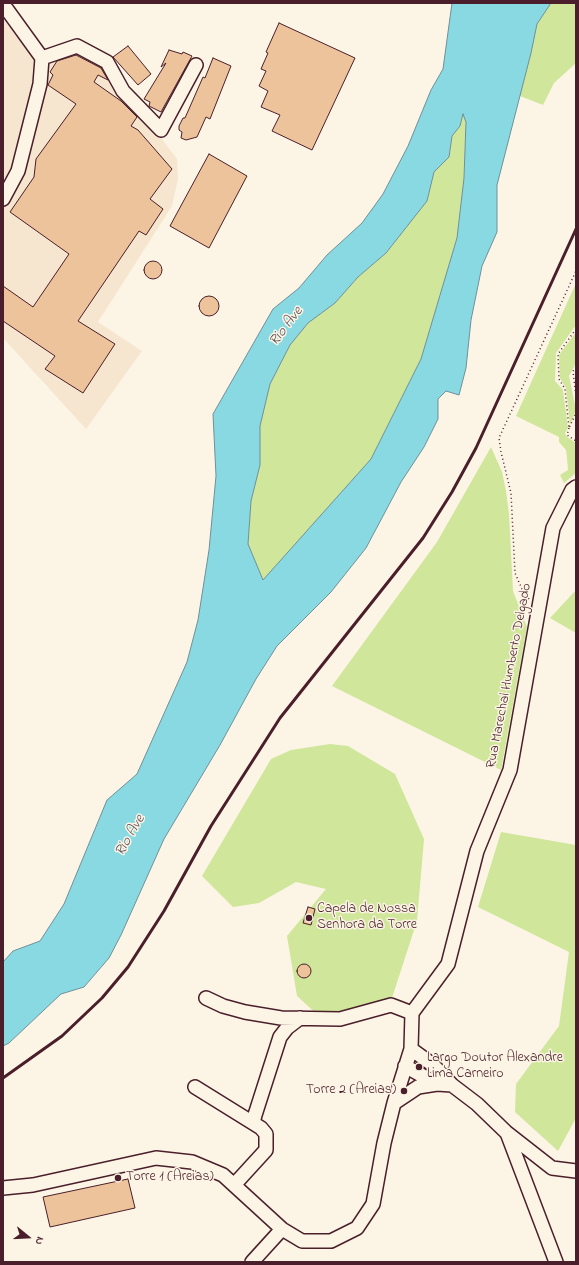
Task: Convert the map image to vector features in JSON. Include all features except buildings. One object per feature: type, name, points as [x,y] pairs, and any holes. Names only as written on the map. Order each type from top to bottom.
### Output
[{"type":"street","points":[[3,4],[42,58],[40,84],[18,171],[3,199]]},
{"type":"street","points":[[42,58],[78,46],[107,62],[123,91],[160,130],[196,65]]},
{"type":"street","name":"Rua Marechal Humberto Delgado","points":[[412,1013],[448,964],[477,851],[510,770],[553,528],[572,490],[576,487]]},
{"type":"street","points":[[3,1188],[33,1185],[156,1158],[192,1162],[223,1175],[282,1229],[302,1241],[331,1241],[357,1228],[373,1204],[384,1143],[394,1103],[411,1049],[412,1013],[391,1005],[340,1019],[281,1018],[245,1012],[223,1006],[206,998]]},
{"type":"street","points":[[253,1123],[261,1092],[280,1037],[287,1028],[300,1018]]},
{"type":"street","points":[[411,1049],[433,1065],[506,1132],[552,1168],[576,1171]]},
{"type":"street","points":[[405,1066],[437,1084]]},
{"type":"street","points":[[394,1103],[418,1087],[437,1084],[452,1084]]},
{"type":"street","points":[[195,1087],[264,1130],[267,1137],[267,1146],[264,1154],[234,1185]]},
{"type":"street","points":[[506,1132],[556,1262]]},
{"type":"street","points":[[517,1163],[530,1151]]},
{"type":"street","points":[[252,1262],[282,1229]]},
{"type":"path","points":[[540,602],[529,600],[515,573],[511,493],[499,438],[576,271]]},
{"type":"path","points":[[569,428],[566,389],[559,379],[558,354],[576,329]]},
{"type":"path","points":[[576,367],[573,372],[576,397]]},
{"type":"path","points":[[576,413],[567,435],[576,441]]},
{"type":"shaded area","points":[[3,12],[37,52],[78,44],[108,60],[125,90],[177,159],[178,179],[172,206],[98,322],[142,351],[86,429],[3,338]]},
{"type":"green space","points":[[551,3],[576,3],[576,63],[554,83],[543,105],[520,96],[537,24]]},
{"type":"green space","points":[[463,113],[466,121],[464,178],[457,238],[421,359],[371,459],[263,581],[248,544],[251,501],[260,465],[260,426],[270,384],[290,345],[308,323],[335,303],[358,277],[386,253],[427,201],[434,172],[449,157],[452,136],[460,126]]},
{"type":"green space","points":[[576,283],[576,325],[556,353],[555,381],[563,390],[568,428],[565,433],[567,437],[576,443],[576,473],[564,483],[560,475],[568,470],[567,458],[566,450],[559,442],[559,437],[516,416]]},
{"type":"green space","points":[[576,332],[576,363],[569,376],[576,410],[570,425],[566,388],[560,378],[559,355]]},
{"type":"green space","points":[[491,447],[502,472],[506,491],[509,514],[513,591],[527,627],[501,770],[332,686],[437,542]]},
{"type":"green space","points":[[576,590],[576,633],[550,618]]},
{"type":"green space","points":[[330,744],[348,746],[395,774],[424,839],[417,921],[390,1004],[320,1017],[297,996],[287,936],[326,889],[296,882],[259,903],[233,907],[202,876],[271,759],[291,750]]},
{"type":"green space","points":[[501,832],[576,845],[576,1118],[558,1151],[515,1112],[516,1084],[559,1026],[569,952],[478,907]]},
{"type":"water","name":"Rio Ave","points":[[452,3],[551,3],[537,24],[497,185],[497,232],[482,266],[471,320],[466,368],[459,395],[446,391],[438,399],[438,419],[424,447],[401,482],[366,548],[331,592],[277,646],[256,679],[220,745],[164,839],[121,935],[109,958],[84,987],[61,994],[9,1043],[3,1046],[3,962],[13,951],[40,941],[64,904],[107,800],[137,774],[187,662],[198,620],[209,550],[216,476],[213,414],[273,309],[299,288],[327,255],[362,223],[383,194],[408,146],[431,90],[443,69]],"holes":[[[463,114],[466,122],[464,178],[457,238],[421,359],[371,459],[263,580],[248,544],[251,501],[260,465],[260,426],[270,384],[290,345],[308,323],[335,303],[358,277],[386,253],[427,201],[434,172],[449,157],[452,136],[460,126]]]},
{"type":"railway","points":[[3,1078],[62,1036],[102,998],[128,967],[164,911],[211,826],[280,718],[423,538],[452,492],[476,448],[576,229]]},
{"type":"place","name":"Capela de Nossa Senhora da Torre","points":[[309,918]]},
{"type":"place","name":"Largo Doutor Alexandre Lima Carneiro","points":[[419,1067]]},
{"type":"place","name":"Torre 2 (Areias)","points":[[404,1091]]},
{"type":"place","name":"Torre 1 (Areias)","points":[[118,1178]]}]
